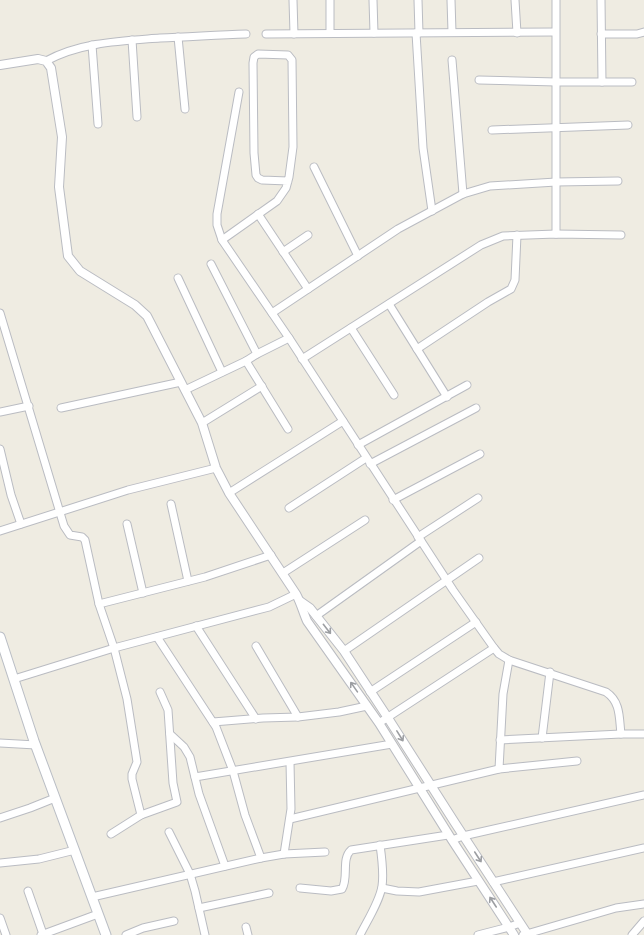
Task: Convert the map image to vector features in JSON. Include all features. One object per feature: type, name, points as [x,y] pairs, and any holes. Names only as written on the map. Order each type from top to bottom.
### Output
[{"type":"main road","points":[[0,637],[36,745],[106,935]]},
{"type":"street","points":[[293,0],[294,34]]},
{"type":"street","points":[[330,0],[330,33]]},
{"type":"street","points":[[373,0],[374,33]]},
{"type":"street","points":[[418,0],[417,33],[423,148],[432,211]]},
{"type":"street","points":[[451,0],[452,32]]},
{"type":"street","points":[[516,0],[517,32]]},
{"type":"street","points":[[556,0],[556,234]]},
{"type":"street","points":[[601,0],[602,82]]},
{"type":"street","points":[[266,34],[555,32]]},
{"type":"street","points":[[602,34],[637,34],[644,32]]},
{"type":"street","points":[[46,61],[59,54],[83,46],[132,40],[246,34]]},
{"type":"street","points":[[178,37],[185,109]]},
{"type":"street","points":[[132,40],[137,117]]},
{"type":"street","points":[[92,45],[98,124]]},
{"type":"street","points":[[222,240],[277,201],[283,194],[288,181],[293,147],[292,60],[288,55],[258,54],[254,57],[253,64],[254,153],[256,175],[262,180],[288,181]]},
{"type":"street","points":[[0,65],[38,58],[46,61],[51,68],[62,137],[59,187],[68,256],[80,271],[135,305],[147,316],[202,423],[216,468],[229,493],[283,573],[298,598],[307,621],[379,723],[419,789],[514,935]]},
{"type":"street","points":[[452,60],[463,194]]},
{"type":"street","points":[[478,80],[632,82]]},
{"type":"street","points":[[239,92],[216,214],[217,225],[222,240],[289,338],[446,580],[494,648],[499,654],[509,660],[550,672],[606,692],[613,697],[617,704],[621,734]]},
{"type":"street","points":[[492,130],[628,125]]},
{"type":"street","points":[[314,167],[358,256]]},
{"type":"street","points":[[272,313],[398,229],[463,194],[490,186],[556,182],[618,181]]},
{"type":"street","points":[[258,214],[308,289]]},
{"type":"street","points":[[302,359],[481,245],[503,236],[556,234],[621,235]]},
{"type":"street","points":[[283,252],[308,235]]},
{"type":"street","points":[[417,349],[510,289],[515,280],[517,236]]},
{"type":"street","points":[[211,264],[257,354]]},
{"type":"street","points":[[178,278],[222,372]]},
{"type":"street","points":[[389,304],[447,397]]},
{"type":"street","points":[[0,313],[60,512],[70,535],[82,537],[85,540],[99,604],[114,648],[127,698],[136,748],[137,765],[132,774],[132,779],[140,815]]},
{"type":"street","points":[[351,328],[394,395]]},
{"type":"street","points":[[185,390],[246,361],[289,338]]},
{"type":"street","points":[[246,361],[288,429]]},
{"type":"street","points":[[61,408],[181,382]]},
{"type":"street","points":[[358,445],[467,385]]},
{"type":"street","points":[[202,423],[262,386]]},
{"type":"street","points":[[0,412],[29,406]]},
{"type":"street","points":[[289,508],[368,461],[476,408]]},
{"type":"street","points":[[229,493],[342,421]]},
{"type":"street","points":[[0,449],[11,495],[21,524]]},
{"type":"street","points":[[394,500],[480,454]]},
{"type":"street","points":[[0,531],[128,490],[216,468]]},
{"type":"street","points":[[316,616],[419,539],[478,498]]},
{"type":"street","points":[[171,504],[188,581]]},
{"type":"street","points":[[283,573],[365,520]]},
{"type":"street","points":[[127,524],[143,593]]},
{"type":"street","points":[[99,604],[205,577],[270,555]]},
{"type":"street","points":[[344,651],[479,558]]},
{"type":"street","points":[[298,598],[310,608],[344,651],[520,923],[526,935],[616,908],[644,904]]},
{"type":"street","points":[[14,679],[114,648],[298,598]]},
{"type":"street","points":[[370,692],[476,622]]},
{"type":"street","points":[[196,626],[256,719]]},
{"type":"street","points":[[157,637],[214,722],[233,771],[245,815],[261,858]]},
{"type":"street","points":[[256,646],[298,717]]},
{"type":"street","points":[[379,723],[494,648]]},
{"type":"street","points":[[499,769],[503,694],[509,660]]},
{"type":"street","points":[[542,738],[550,672]]},
{"type":"street","points":[[111,834],[140,815],[177,802],[173,783],[168,710],[160,692]]},
{"type":"street","points":[[214,722],[298,717],[339,712],[367,706]]},
{"type":"street","points":[[170,734],[184,747],[190,757],[199,794],[225,866]]},
{"type":"street","points":[[500,740],[644,734]]},
{"type":"street","points":[[0,743],[36,745]]},
{"type":"street","points":[[195,777],[392,744]]},
{"type":"street","points":[[290,819],[499,769],[577,761]]},
{"type":"street","points":[[284,854],[290,819],[290,762]]},
{"type":"street","points":[[300,888],[330,891],[342,889],[345,882],[348,853],[355,849],[463,836],[644,795]]},
{"type":"street","points":[[0,818],[55,798]]},
{"type":"street","points":[[170,832],[190,874],[205,935]]},
{"type":"street","points":[[360,935],[382,888],[383,874],[380,845]]},
{"type":"street","points":[[493,882],[644,848]]},
{"type":"street","points":[[0,862],[39,859],[75,850]]},
{"type":"street","points":[[92,897],[261,858],[284,854],[325,852]]},
{"type":"street","points":[[382,888],[397,892],[419,892],[478,881]]},
{"type":"street","points":[[28,891],[42,935],[98,914]]},
{"type":"street","points":[[199,908],[269,893]]},
{"type":"street","points":[[0,918],[6,935]]},
{"type":"street","points":[[126,935],[143,928],[174,921]]},
{"type":"street","points":[[632,935],[644,922]]},
{"type":"street","points":[[478,935],[520,923]]},
{"type":"street","points":[[246,927],[248,935]]}]
